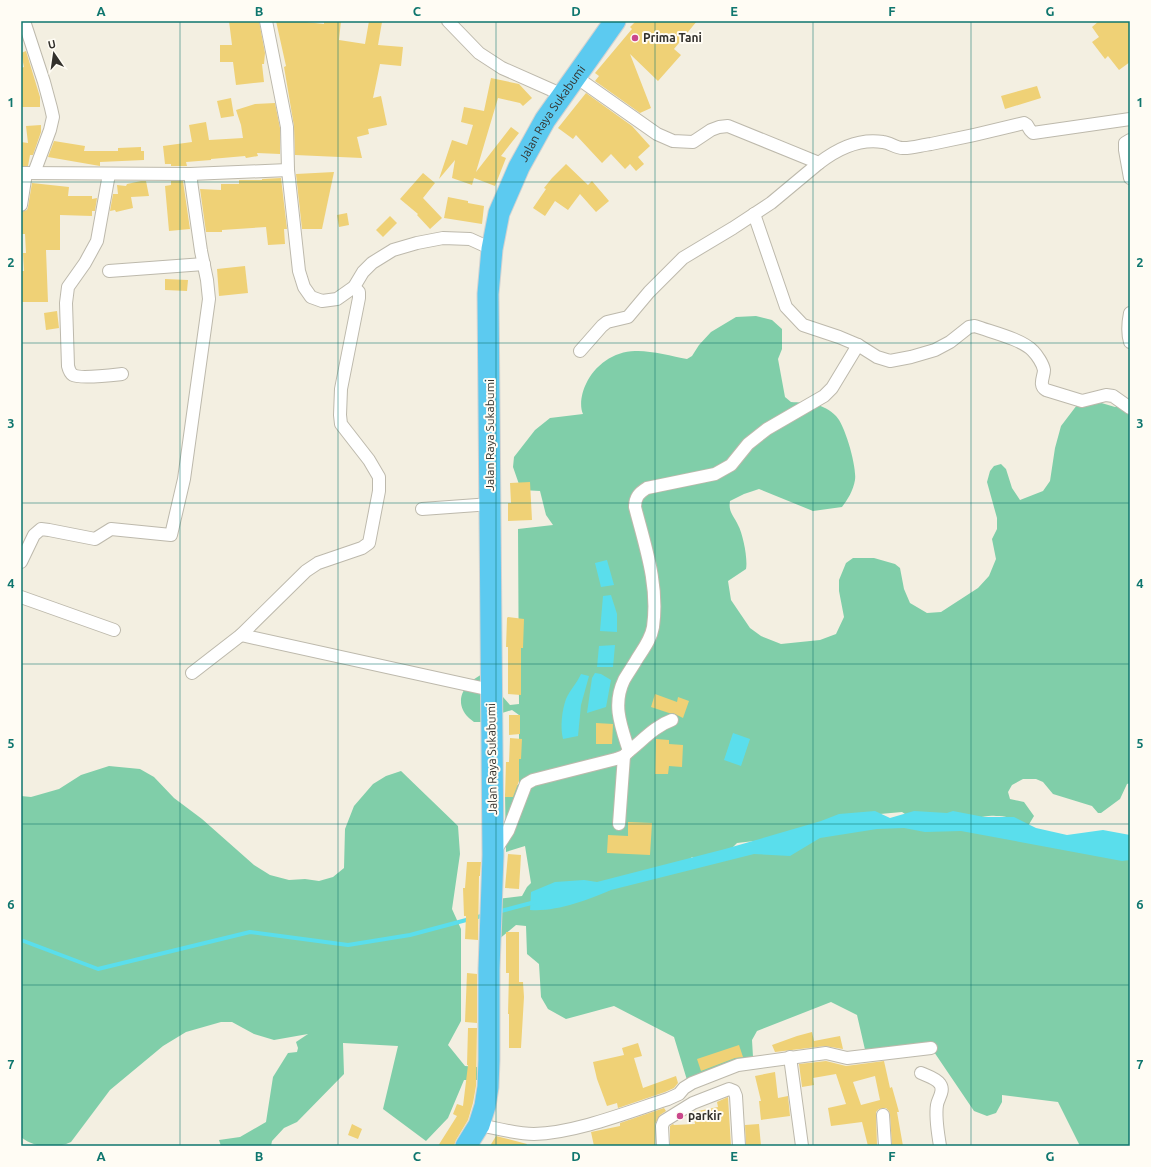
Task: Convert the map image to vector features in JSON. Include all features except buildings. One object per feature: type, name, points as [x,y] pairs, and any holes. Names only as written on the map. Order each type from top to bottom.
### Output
[{"type":"highway","name":"Jalan Raya Sukabumi","points":[[466,1146],[479,1125],[485,1106],[488,1087],[489,969],[493,855],[488,294],[492,249],[499,213],[519,167],[545,120],[615,21]]},
{"type":"street","points":[[21,204],[27,173],[50,130],[52,117],[44,82],[24,21]]},
{"type":"street","points":[[266,21],[287,127],[288,170],[299,271],[304,287],[311,297],[322,301],[337,299],[354,287],[363,272],[372,263],[393,250],[417,243],[443,238],[470,239],[492,249]]},
{"type":"street","points":[[448,21],[479,53],[502,68],[563,95]]},
{"type":"street","points":[[576,77],[657,134],[672,140],[693,142],[711,130],[728,126],[819,163]]},
{"type":"street","points":[[580,352],[607,322],[628,317],[649,292],[683,258],[770,203],[832,153],[843,147],[877,141],[903,148],[946,141],[1024,124],[1027,125],[1033,133],[1130,119]]},
{"type":"street","points":[[1130,140],[1125,143],[1130,178]]},
{"type":"street","points":[[27,173],[190,174],[288,170]]},
{"type":"street","points":[[110,174],[97,241],[68,288],[66,303],[68,366],[72,374],[75,376],[122,374]]},
{"type":"street","points":[[21,562],[34,535],[41,530],[49,530],[95,539],[111,529],[171,535],[184,479],[209,299],[190,174]]},
{"type":"street","points":[[754,214],[786,307],[802,325],[829,333],[858,345],[877,357],[890,361],[935,350],[950,342],[969,328],[975,326],[1028,346],[1034,352],[1044,368],[1041,384],[1046,390],[1082,401],[1106,395],[1113,396],[1130,408]]},
{"type":"street","points":[[109,271],[204,264]]},
{"type":"street","points":[[192,674],[241,635],[306,571],[318,563],[362,548],[369,543],[379,491],[379,477],[369,460],[341,424],[340,414],[341,389],[359,298],[359,292],[354,287]]},
{"type":"street","points":[[1130,313],[1128,321],[1130,342]]},
{"type":"street","points":[[619,824],[626,753],[618,708],[619,696],[624,680],[650,639],[653,626],[655,592],[635,507],[635,499],[639,493],[647,488],[715,474],[731,465],[748,444],[767,429],[824,396],[832,388],[858,345]]},
{"type":"street","points":[[422,508],[490,504]]},
{"type":"street","points":[[21,597],[114,630]]},
{"type":"street","points":[[241,635],[491,690]]},
{"type":"street","points":[[493,855],[508,831],[526,784],[532,780],[626,753],[663,723],[672,720]]},
{"type":"street","points":[[479,1125],[532,1134],[554,1132],[587,1124],[668,1099],[679,1094],[684,1088],[692,1083],[738,1065],[826,1053],[847,1058],[931,1048]]},
{"type":"street","points":[[790,1058],[802,1146]]},
{"type":"street","points":[[921,1073],[934,1079],[941,1085],[942,1093],[937,1103],[936,1114],[940,1146]]},
{"type":"street","points":[[663,1146],[662,1126],[664,1122],[693,1104],[729,1089],[734,1091],[736,1096],[739,1146]]},
{"type":"street","points":[[882,1114],[885,1146]]},
{"type":"green space","points":[[756,316],[772,320],[782,329],[782,349],[778,359],[785,397],[791,402],[809,403],[821,406],[836,416],[846,437],[852,456],[855,474],[852,491],[842,507],[813,511],[759,489],[730,501],[731,511],[740,529],[746,553],[746,569],[728,581],[731,600],[750,628],[761,636],[781,644],[820,640],[836,634],[844,617],[839,591],[839,580],[846,563],[853,558],[874,558],[895,564],[900,568],[904,589],[910,603],[927,613],[941,612],[978,588],[989,576],[996,559],[992,539],[997,529],[997,518],[987,482],[990,471],[994,466],[1001,464],[1006,469],[1012,488],[1020,500],[1043,491],[1050,481],[1055,448],[1061,426],[1077,405],[1088,399],[1115,407],[1130,401],[1130,783],[1127,784],[1120,799],[1101,813],[1098,813],[1092,806],[1053,794],[1043,782],[1036,779],[1023,779],[1012,785],[1008,792],[1010,799],[1024,802],[1034,816],[1028,826],[1020,825],[1007,817],[1001,816],[989,816],[962,820],[950,814],[939,816],[930,813],[908,816],[902,812],[852,814],[843,820],[838,817],[826,823],[810,826],[793,833],[763,840],[737,843],[727,853],[699,861],[692,857],[690,859],[698,867],[754,853],[789,855],[820,837],[877,828],[904,827],[925,831],[961,829],[1122,860],[1130,859],[1130,1146],[1080,1146],[1058,1102],[1002,1095],[1002,1102],[996,1113],[987,1116],[974,1111],[930,1046],[866,1054],[857,1015],[831,1002],[757,1031],[752,1040],[753,1057],[746,1063],[746,1067],[687,1080],[674,1037],[614,1006],[566,1019],[548,1009],[541,997],[539,964],[527,954],[526,926],[516,925],[498,940],[487,942],[483,928],[487,906],[491,901],[497,899],[522,896],[531,883],[525,846],[506,852],[505,794],[519,784],[519,715],[512,710],[502,713],[502,725],[499,728],[489,722],[474,722],[464,712],[461,704],[461,698],[466,686],[482,674],[488,672],[496,680],[503,697],[510,705],[519,704],[518,529],[553,525],[546,515],[540,491],[521,490],[513,467],[514,457],[535,430],[550,418],[583,414],[581,407],[583,391],[586,384],[594,371],[612,357],[627,352],[647,351],[687,359],[692,356],[699,345],[711,332],[736,317]]},
{"type":"green space","points":[[109,766],[140,769],[154,777],[174,798],[202,819],[254,865],[270,875],[289,880],[305,879],[319,881],[333,877],[344,868],[345,829],[354,806],[373,784],[386,776],[401,771],[458,826],[460,854],[452,909],[461,929],[461,1021],[448,1045],[465,1066],[477,1067],[477,1080],[464,1080],[448,1118],[426,1141],[383,1109],[398,1046],[343,1043],[344,1074],[297,1122],[284,1128],[272,1141],[271,1146],[221,1146],[219,1140],[240,1137],[266,1122],[273,1077],[288,1053],[297,1052],[298,1048],[296,1042],[308,1034],[274,1040],[254,1034],[232,1022],[221,1022],[186,1032],[163,1046],[110,1090],[71,1142],[59,1146],[45,1146],[26,1141],[21,1137],[21,796],[31,797],[59,789],[81,775]]},
{"type":"water","points":[[607,560],[614,585],[601,587],[595,563]]},
{"type":"water","points":[[611,595],[617,614],[617,632],[600,631],[603,596]]},
{"type":"water","points":[[615,645],[613,667],[597,667],[599,646]]},
{"type":"water","points":[[595,673],[601,674],[611,680],[606,707],[587,713],[592,678]]},
{"type":"water","points":[[581,674],[589,676],[581,705],[578,736],[563,739],[562,724],[566,699]]},
{"type":"water","points":[[733,733],[750,739],[741,766],[724,760]]},
{"type":"water","points":[[875,811],[890,818],[914,811],[947,813],[953,811],[984,817],[1014,817],[1036,828],[1067,835],[1103,830],[1130,835],[1130,860],[1122,861],[961,831],[925,832],[904,828],[877,829],[820,838],[790,856],[754,854],[611,890],[592,898],[561,907],[530,910],[531,892],[555,882],[584,880],[597,882],[725,849],[821,821],[839,814]]},
{"type":"waterway","points":[[497,912],[535,902]]},
{"type":"waterway","points":[[21,940],[98,969],[250,932],[348,945],[410,935],[485,915]]},
{"type":"place","name":"Prima Tani","points":[[635,38]]},
{"type":"place","name":"parkir","points":[[680,1116]]}]
